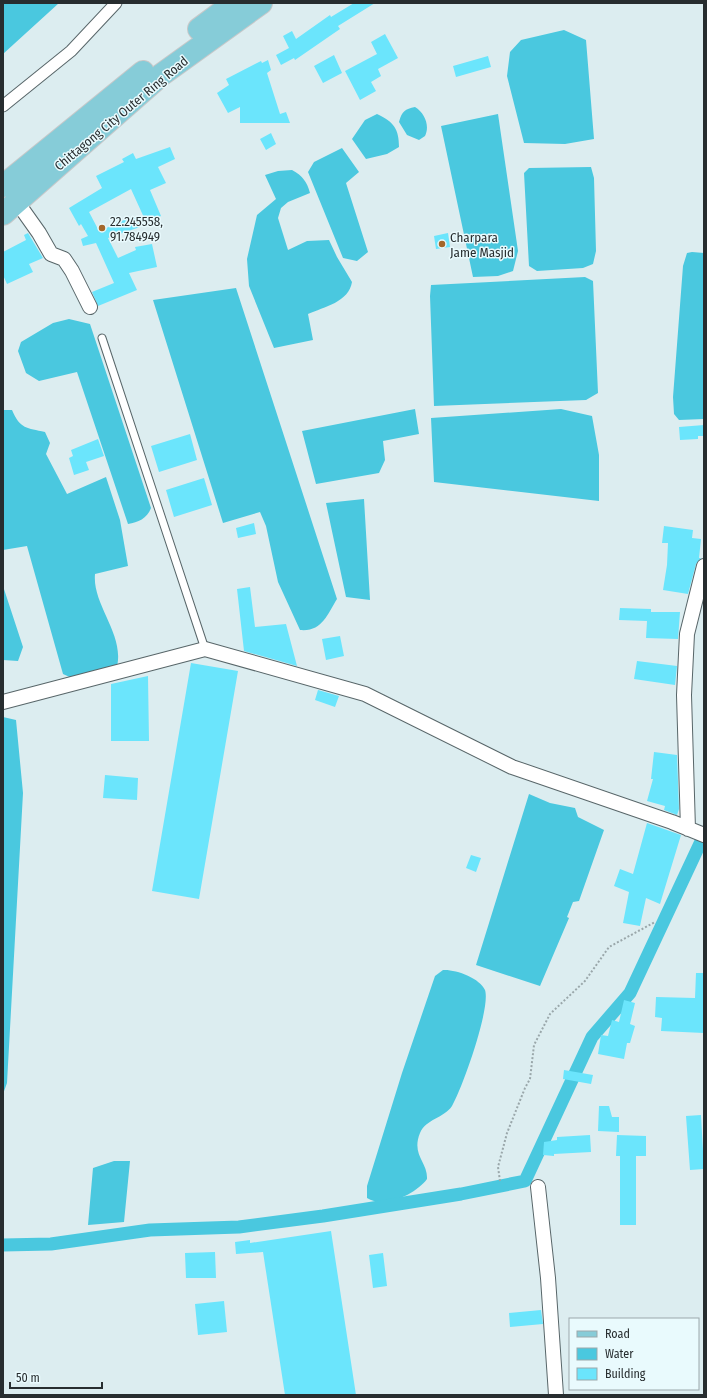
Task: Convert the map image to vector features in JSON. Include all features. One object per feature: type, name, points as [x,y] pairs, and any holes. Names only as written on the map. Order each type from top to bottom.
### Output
[{"type":"main road","name":"Chittagong City Outer Ring Road","points":[[3,186],[153,64],[234,3]]},
{"type":"main road","name":"Chittagong City Outer Ring Road","points":[[10,208],[161,75],[261,3]]},
{"type":"street","points":[[3,106],[71,51],[116,3]]},
{"type":"street","points":[[10,208],[39,233],[51,254],[64,259],[72,271],[90,307]]},
{"type":"street","points":[[688,830],[684,695],[687,634],[704,566]]},
{"type":"street","points":[[3,702],[205,649],[364,694],[512,767],[672,822],[688,830],[704,835]]},
{"type":"street","points":[[538,1187],[548,1278],[556,1395]]},
{"type":"lane","points":[[102,338],[205,649]]},
{"type":"path","points":[[500,1181],[498,1167],[507,1133],[524,1088],[530,1079],[534,1045],[550,1014],[585,981],[609,947],[655,922]]},
{"type":"water","points":[[3,3],[59,3],[3,54]]},
{"type":"water","points":[[564,30],[586,40],[594,139],[565,144],[524,143],[507,76],[510,52],[521,40]]},
{"type":"water","points":[[415,107],[424,116],[427,124],[425,136],[419,140],[407,135],[399,122],[404,111]]},
{"type":"water","points":[[377,114],[388,120],[397,131],[399,147],[387,154],[366,159],[352,139],[365,120]]},
{"type":"water","points":[[498,114],[518,251],[513,271],[498,276],[473,277],[441,126]]},
{"type":"water","points":[[342,148],[359,172],[346,183],[368,252],[357,261],[343,258],[308,172],[314,162]]},
{"type":"water","points":[[591,167],[594,178],[596,251],[593,264],[583,268],[537,271],[529,266],[524,173],[529,168]]},
{"type":"water","points":[[292,170],[304,180],[310,193],[288,202],[281,208],[278,218],[288,250],[307,241],[329,240],[352,282],[350,289],[341,299],[308,314],[313,340],[274,348],[249,286],[247,259],[257,215],[276,199],[265,175],[278,171]]},
{"type":"water","points":[[687,253],[704,253],[704,419],[679,420],[674,414],[673,397],[683,266]]},
{"type":"water","points":[[585,277],[593,281],[598,393],[586,400],[434,406],[430,296],[431,285]]},
{"type":"water","points":[[236,288],[337,599],[323,621],[314,628],[307,630],[300,630],[278,582],[266,526],[260,512],[223,523],[153,300]]},
{"type":"water","points":[[69,319],[90,324],[151,508],[145,517],[135,522],[128,524],[77,372],[39,381],[26,373],[18,351],[21,342],[53,323]]},
{"type":"water","points":[[415,409],[419,434],[383,441],[385,460],[379,473],[316,484],[302,431]]},
{"type":"water","points":[[561,409],[592,416],[599,455],[599,501],[434,482],[431,418]]},
{"type":"water","points":[[3,410],[12,410],[18,421],[25,427],[45,432],[50,443],[46,454],[67,494],[106,477],[120,520],[128,566],[95,574],[95,586],[117,645],[118,657],[116,670],[74,679],[63,674],[27,546],[3,550]]},
{"type":"water","points":[[364,499],[370,600],[346,597],[326,503]]},
{"type":"water","points":[[3,586],[23,647],[18,661],[3,660]]},
{"type":"water","points":[[3,717],[16,720],[23,793],[7,1083],[3,1094]]},
{"type":"water","points":[[529,794],[550,803],[575,808],[578,817],[604,830],[579,901],[573,902],[567,917],[569,918],[540,986],[476,965]]},
{"type":"water","points":[[443,970],[454,971],[467,975],[478,982],[485,990],[486,999],[480,1030],[457,1097],[452,1106],[449,1110],[426,1125],[420,1133],[417,1147],[427,1173],[427,1179],[422,1185],[408,1195],[391,1201],[374,1201],[367,1198],[367,1186],[402,1073],[435,976]]},
{"type":"water","points":[[114,1161],[130,1161],[124,1222],[88,1225],[93,1168]]},
{"type":"building","points":[[354,3],[375,3],[338,26],[340,29],[295,60],[294,58],[281,65],[276,55],[289,48],[283,36],[292,31],[296,39],[330,15],[331,17]]},
{"type":"building","points":[[385,34],[398,58],[378,69],[381,76],[371,82],[376,91],[360,100],[345,71],[377,54],[371,42]]},
{"type":"building","points":[[334,55],[342,73],[323,83],[314,66]]},
{"type":"building","points":[[488,56],[491,67],[456,77],[453,66]]},
{"type":"building","points":[[268,60],[271,70],[267,73],[280,114],[286,112],[290,123],[240,123],[240,107],[228,113],[217,93],[229,85],[226,79],[261,61],[262,63]]},
{"type":"building","points":[[271,133],[276,144],[266,150],[260,139]]},
{"type":"building","points":[[170,147],[175,159],[158,167],[166,183],[150,190],[161,216],[146,222],[131,189],[89,212],[99,231],[116,224],[116,222],[138,217],[140,227],[108,238],[118,258],[136,250],[135,247],[152,244],[157,267],[129,273],[137,290],[98,306],[92,292],[114,283],[96,243],[83,246],[81,239],[88,236],[81,224],[79,226],[69,208],[102,188],[96,176],[124,162],[122,159],[133,153],[136,159]]},
{"type":"building","points":[[28,233],[43,258],[29,264],[33,272],[7,284],[3,275],[3,252],[26,240],[24,235]]},
{"type":"building","points":[[448,233],[450,247],[436,249],[434,236]]},
{"type":"building","points":[[704,425],[704,436],[698,436],[698,439],[680,440],[679,427]]},
{"type":"building","points":[[190,434],[197,460],[159,472],[151,446]]},
{"type":"building","points":[[98,439],[104,456],[86,462],[89,470],[74,475],[69,458],[73,456],[71,450]]},
{"type":"building","points":[[204,478],[212,505],[174,517],[166,490]]},
{"type":"building","points":[[254,523],[256,534],[238,538],[236,528]]},
{"type":"building","points":[[664,526],[693,530],[692,538],[701,539],[699,558],[701,558],[696,564],[688,594],[663,590],[667,565],[668,543],[662,543]]},
{"type":"building","points":[[250,587],[255,627],[286,624],[297,666],[244,651],[237,589]]},
{"type":"building","points":[[620,608],[651,609],[651,612],[680,612],[678,639],[646,638],[647,621],[619,620]]},
{"type":"building","points":[[340,636],[344,656],[326,660],[322,639]]},
{"type":"building","points":[[637,661],[677,666],[675,685],[634,679]]},
{"type":"building","points":[[191,663],[238,671],[199,899],[152,891]]},
{"type":"building","points":[[148,676],[149,741],[111,741],[111,684]]},
{"type":"building","points":[[318,690],[339,696],[335,707],[315,700]]},
{"type":"building","points":[[654,752],[677,755],[679,809],[677,815],[664,810],[665,806],[647,801],[653,779],[651,779]]},
{"type":"building","points":[[105,775],[138,778],[137,800],[103,798]]},
{"type":"building","points":[[647,823],[681,835],[660,904],[646,898],[640,926],[623,923],[629,892],[614,886],[620,869],[633,874]]},
{"type":"building","points":[[471,855],[481,858],[476,872],[466,868]]},
{"type":"building","points":[[696,973],[704,973],[704,1033],[661,1031],[662,1018],[655,1017],[656,997],[695,998]]},
{"type":"building","points":[[624,1000],[635,1003],[630,1024],[635,1026],[630,1043],[627,1043],[624,1059],[598,1054],[601,1035],[608,1036],[612,1020],[619,1022]]},
{"type":"building","points":[[564,1070],[593,1075],[591,1084],[563,1079]]},
{"type":"building","points":[[599,1106],[609,1106],[612,1117],[619,1117],[619,1132],[598,1131]]},
{"type":"building","points":[[701,1115],[704,1169],[690,1170],[686,1116]]},
{"type":"building","points":[[590,1135],[591,1152],[554,1154],[554,1156],[543,1155],[544,1142],[557,1140],[557,1137]]},
{"type":"building","points":[[617,1135],[646,1136],[646,1156],[636,1156],[636,1225],[620,1225],[620,1156],[616,1156]]},
{"type":"building","points":[[331,1231],[356,1395],[285,1395],[263,1252],[236,1254],[235,1242],[250,1240],[250,1243]]},
{"type":"building","points":[[215,1252],[216,1278],[186,1278],[185,1253]]},
{"type":"building","points":[[383,1253],[387,1286],[373,1288],[369,1255]]},
{"type":"building","points":[[224,1301],[227,1332],[198,1335],[195,1304]]},
{"type":"building","points":[[541,1310],[543,1324],[510,1327],[509,1313]]},
{"type":"waterway","points":[[3,1245],[51,1244],[150,1230],[239,1227],[323,1216],[461,1194],[525,1181],[592,1037],[630,993],[704,835]]},
{"type":"place","name":"22.245558, 91.784949","points":[[102,228]]},
{"type":"place","name":"Charpara Jame Masjid","points":[[442,244]]}]
